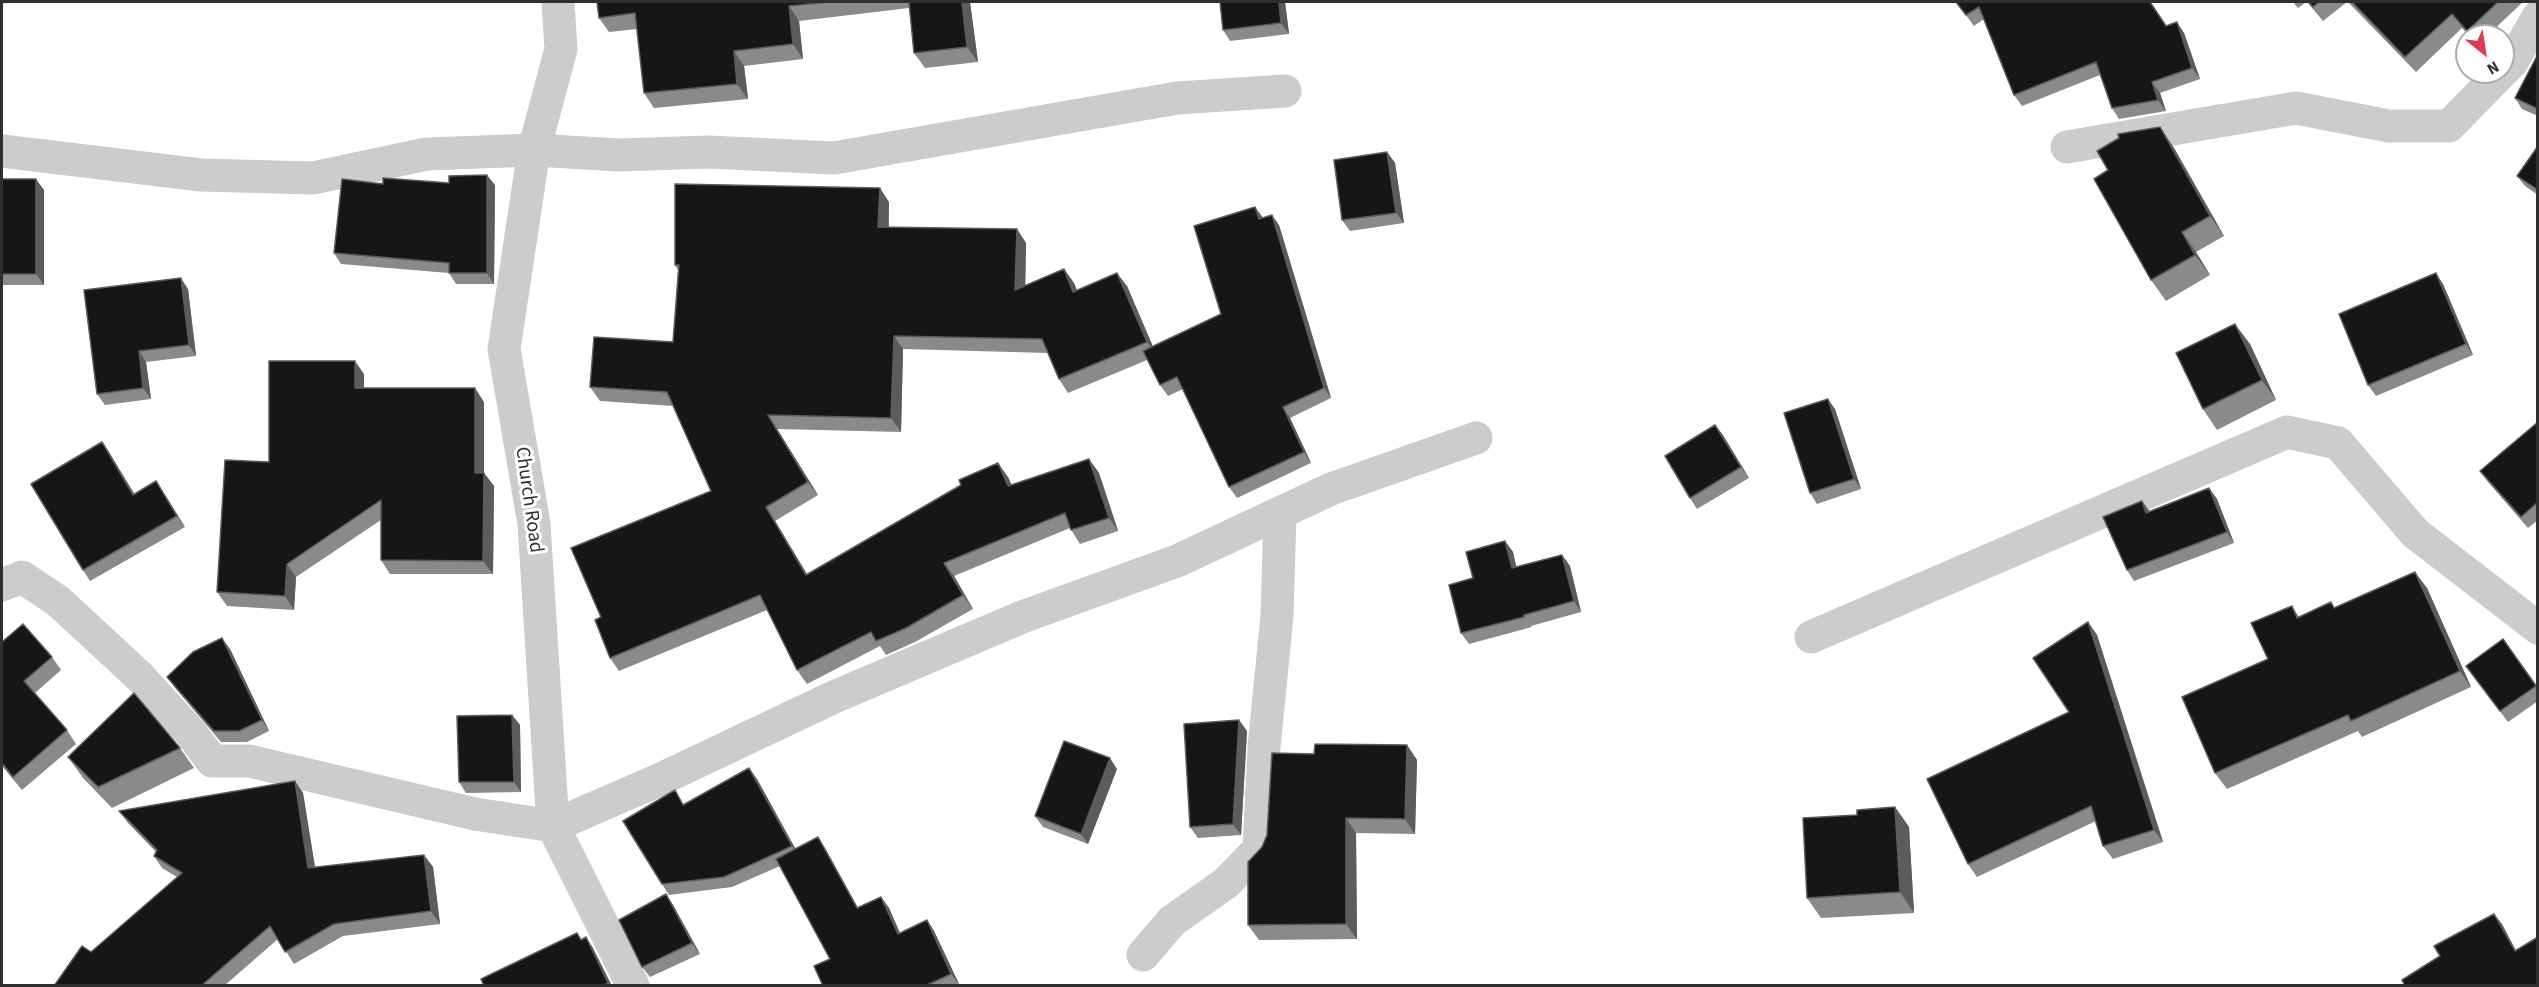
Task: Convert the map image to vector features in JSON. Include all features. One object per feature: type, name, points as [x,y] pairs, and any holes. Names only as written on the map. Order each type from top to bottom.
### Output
[{"type":"street","name":"Church Road","points":[[558,2],[561,49],[534,150],[504,349],[534,524],[553,826],[633,986]]},
{"type":"street","points":[[2515,57],[2538,17]]},
{"type":"street","points":[[2067,147],[2296,108],[2389,126],[2449,126],[2489,84]]},
{"type":"street","points":[[2,151],[201,175],[313,178],[427,154],[534,150],[618,155],[709,153],[834,158],[1177,98],[1285,91]]},
{"type":"street","points":[[1810,637],[2287,432],[2338,443],[2415,533],[2538,628]]},
{"type":"street","points":[[2,585],[22,577],[58,601],[139,676],[191,733],[212,761],[249,761],[475,814],[553,826],[661,779],[834,697],[1022,617],[1177,561],[1331,489],[1476,438]]},
{"type":"street","points":[[1143,955],[1172,921],[1226,882],[1258,849],[1264,747],[1277,616],[1280,513]]},
{"type":"building","points":[[597,2],[829,2],[789,6],[793,44],[734,51],[737,84],[644,93],[635,13],[599,18]]},
{"type":"building","points":[[909,2],[962,2],[967,47],[914,53]]},
{"type":"building","points":[[1220,2],[1279,2],[1281,23],[1223,30]]},
{"type":"building","points":[[1956,2],[2150,2],[2166,26],[2177,22],[2192,68],[2152,82],[2158,100],[2112,108],[2096,62],[2014,95],[1979,7],[1966,15]]},
{"type":"building","points":[[2309,2],[2319,2],[2313,7]]},
{"type":"building","points":[[2352,2],[2498,2],[2474,24],[2461,24],[2452,14],[2405,57]]},
{"type":"building","points":[[2538,54],[2538,109],[2515,98]]},
{"type":"building","points":[[2160,127],[2210,216],[2182,232],[2195,255],[2151,280],[2094,179],[2108,170],[2097,151],[2119,138],[2118,134]]},
{"type":"building","points":[[2538,146],[2538,190],[2517,176]]},
{"type":"building","points":[[1387,152],[1396,213],[1342,220],[1334,160]]},
{"type":"building","points":[[487,175],[487,273],[449,273],[449,263],[334,253],[342,179],[383,184],[383,178],[449,183],[449,176]]},
{"type":"building","points":[[2,179],[36,179],[36,274],[2,274]]},
{"type":"building","points":[[675,184],[880,188],[878,227],[1017,229],[1015,290],[1064,269],[1073,292],[1117,273],[1147,342],[1059,379],[1042,339],[894,336],[891,418],[768,415],[808,482],[766,507],[806,575],[961,485],[959,480],[998,463],[1008,486],[1089,459],[1109,518],[1071,530],[1065,513],[944,563],[963,595],[906,628],[876,641],[871,632],[797,670],[760,595],[610,658],[595,620],[601,617],[571,548],[711,491],[667,392],[590,387],[594,337],[673,342],[679,265],[675,265]]},
{"type":"building","points":[[1255,207],[1259,219],[1272,215],[1324,388],[1283,407],[1304,452],[1229,487],[1177,377],[1160,385],[1143,351],[1221,314],[1194,226]]},
{"type":"building","points":[[2436,273],[2466,344],[2368,385],[2339,314]]},
{"type":"building","points":[[181,278],[189,345],[139,351],[143,388],[97,394],[84,290]]},
{"type":"building","points":[[2235,324],[2262,380],[2203,409],[2176,353]]},
{"type":"building","points":[[269,361],[355,361],[355,388],[475,388],[475,473],[484,473],[483,561],[381,560],[381,500],[287,564],[285,596],[217,592],[225,460],[269,462]]},
{"type":"building","points":[[1828,399],[1854,479],[1810,493],[1784,413]]},
{"type":"building","points":[[2538,422],[2538,502],[2521,517],[2480,471]]},
{"type":"building","points":[[1715,425],[1741,467],[1690,498],[1665,456]]},
{"type":"building","points":[[102,442],[133,495],[156,481],[177,516],[83,570],[31,484]]},
{"type":"building","points":[[2209,488],[2227,532],[2127,570],[2103,517],[2142,501],[2146,513]]},
{"type":"building","points":[[1505,541],[1512,568],[1562,555],[1574,601],[1461,633],[1449,585],[1473,578],[1466,552]]},
{"type":"building","points":[[2415,572],[2460,671],[2351,721],[2348,715],[2215,773],[2182,697],[2268,659],[2251,623],[2292,606],[2297,618],[2331,602],[2334,608]]},
{"type":"building","points":[[2088,622],[2154,830],[2103,846],[2091,806],[1968,864],[1927,779],[2069,712],[2033,658]]},
{"type":"building","points":[[23,624],[52,657],[24,681],[67,730],[13,777],[2,763],[2,642]]},
{"type":"building","points":[[222,638],[262,720],[239,731],[214,731],[167,677],[193,652]]},
{"type":"building","points":[[2503,639],[2536,686],[2500,711],[2466,666]]},
{"type":"building","points":[[134,693],[180,748],[98,787],[68,757]]},
{"type":"building","points":[[512,715],[514,782],[459,782],[457,716]]},
{"type":"building","points":[[1239,720],[1233,824],[1190,827],[1184,724]]},
{"type":"building","points":[[1064,741],[1110,758],[1081,834],[1035,816]]},
{"type":"building","points":[[1315,744],[1407,745],[1405,819],[1346,818],[1346,924],[1248,925],[1248,862],[1262,847],[1267,835],[1272,753],[1314,754]]},
{"type":"building","points":[[749,768],[792,846],[724,877],[662,884],[623,821],[675,790],[683,805]]},
{"type":"building","points":[[295,781],[308,868],[424,855],[431,911],[334,924],[285,952],[270,926],[201,986],[54,986],[82,946],[91,952],[182,873],[154,856],[157,850],[119,811]]},
{"type":"building","points":[[1895,807],[1900,892],[1807,898],[1803,818],[1857,815],[1857,810]]},
{"type":"building","points":[[818,837],[857,908],[881,897],[898,934],[927,920],[951,974],[925,986],[823,986],[814,966],[830,959],[776,859]]},
{"type":"building","points":[[666,894],[692,943],[642,967],[619,920]]},
{"type":"building","points":[[2494,914],[2515,951],[2538,937],[2538,986],[2405,986],[2402,980],[2440,956],[2434,946]]},
{"type":"building","points":[[577,933],[581,940],[586,937],[608,983],[602,986],[484,986],[481,979]]}]
